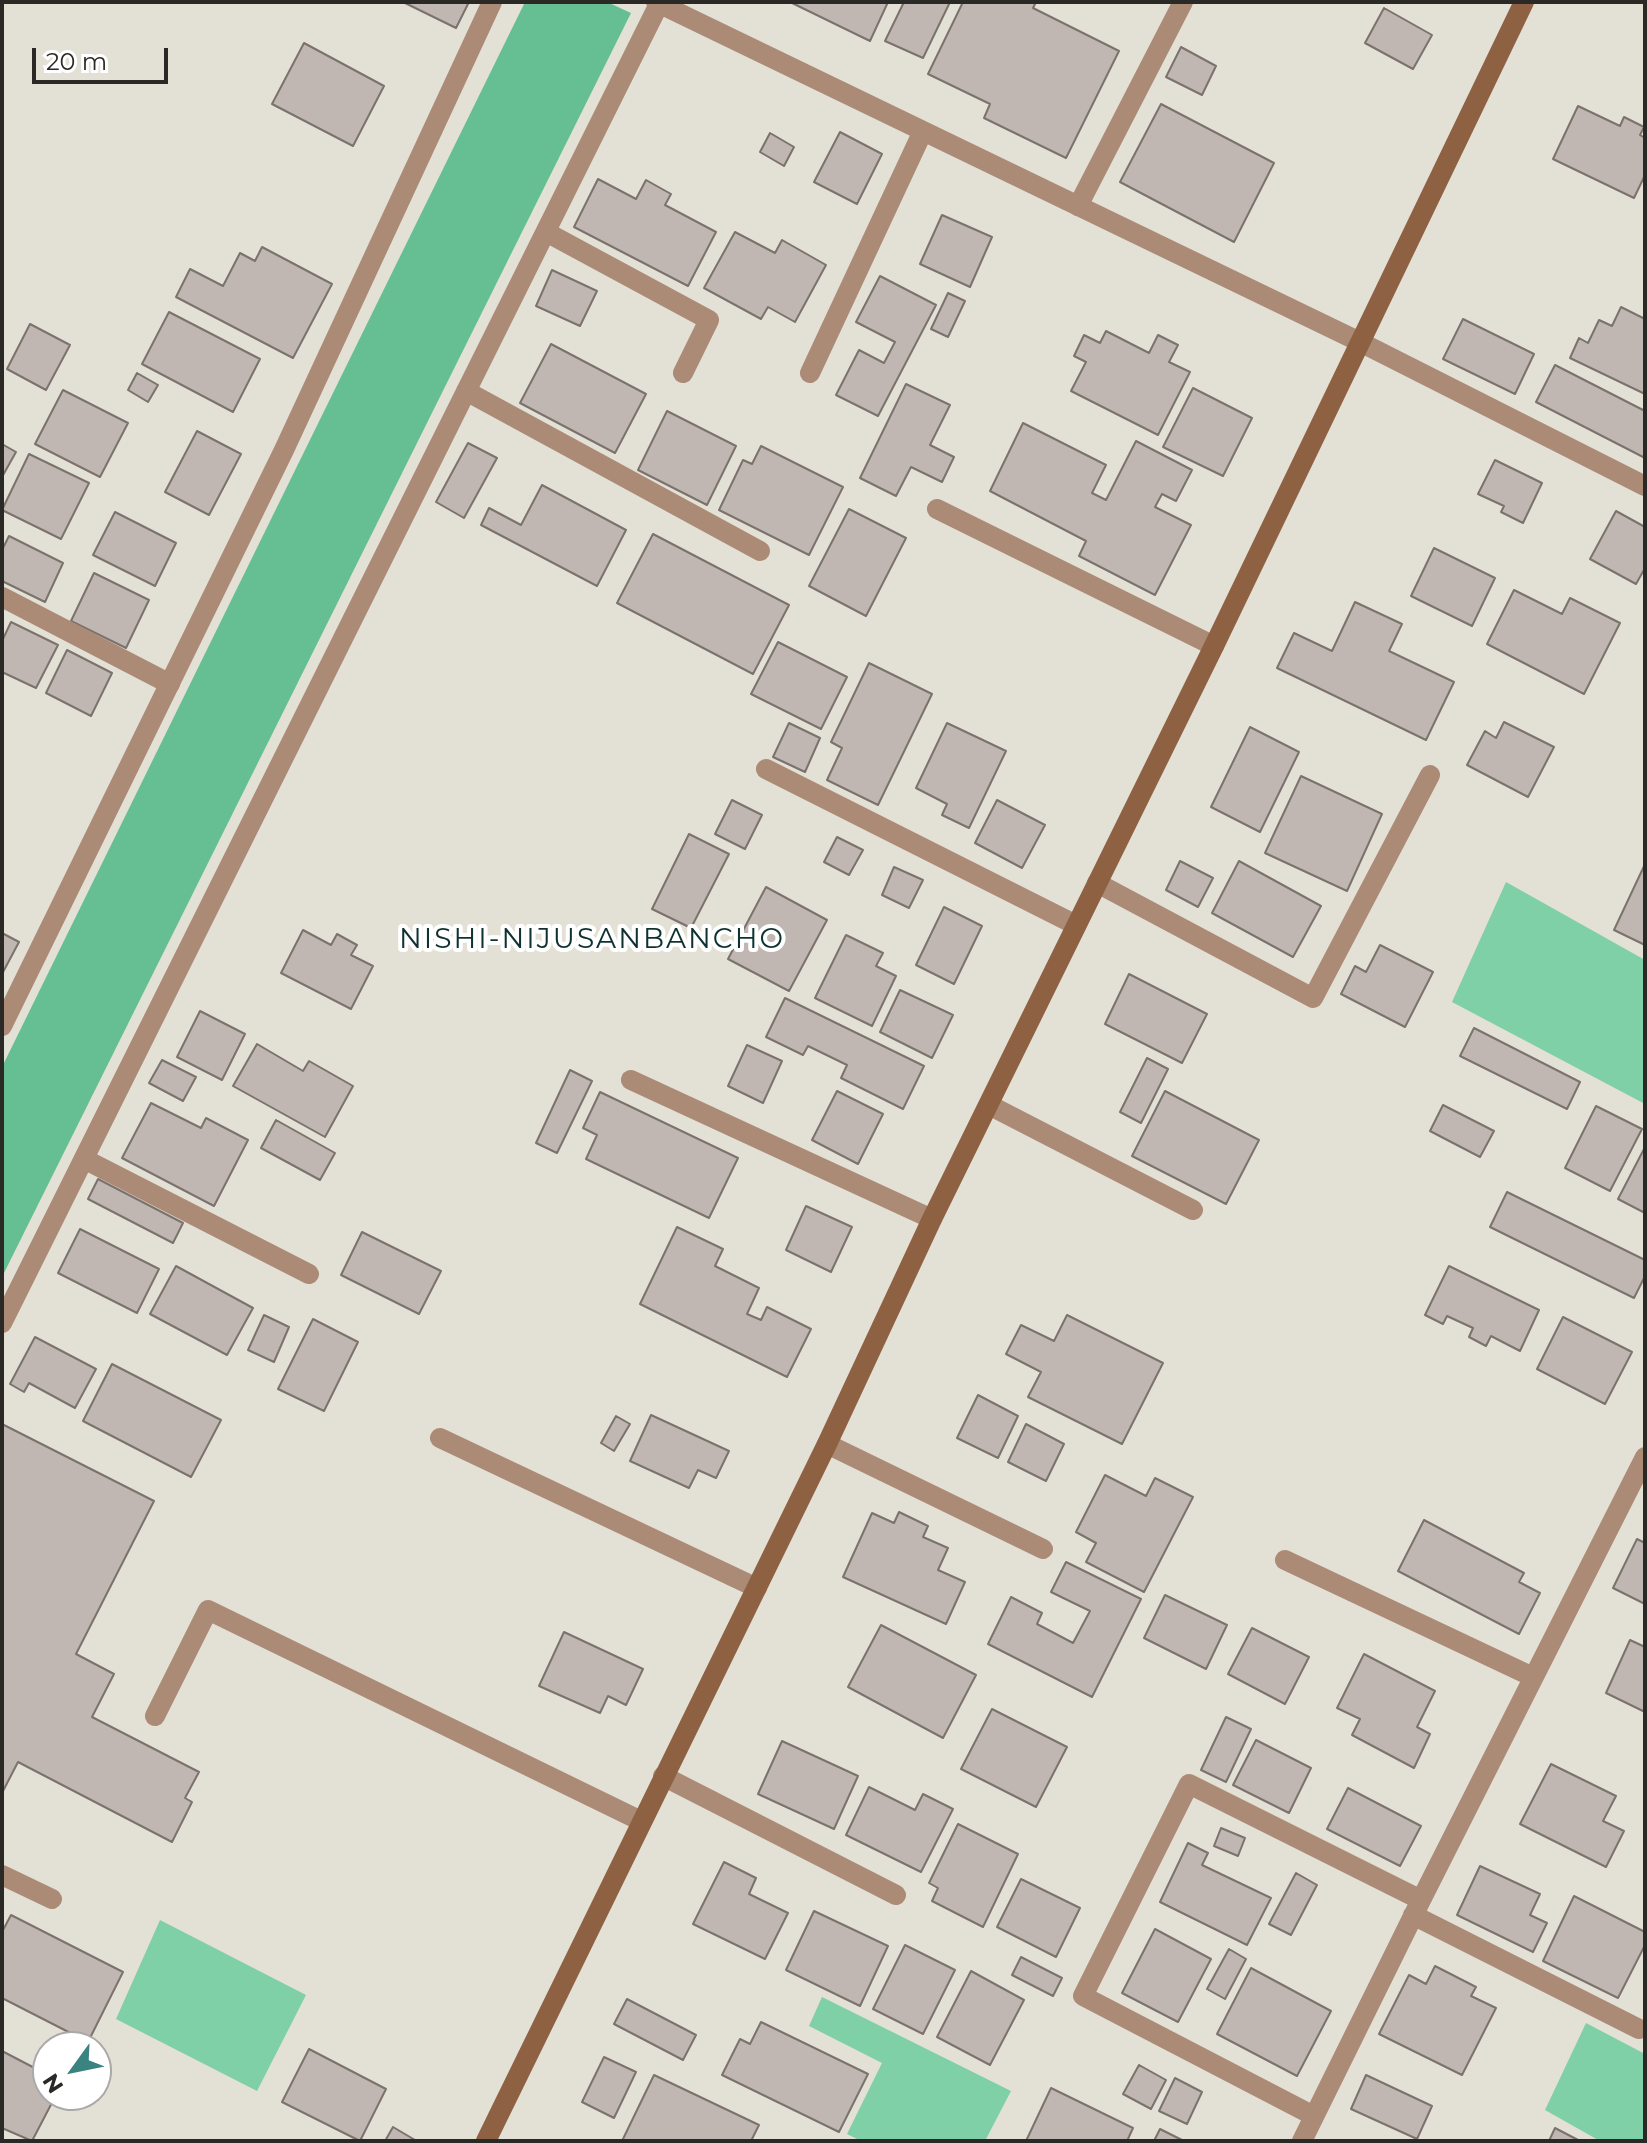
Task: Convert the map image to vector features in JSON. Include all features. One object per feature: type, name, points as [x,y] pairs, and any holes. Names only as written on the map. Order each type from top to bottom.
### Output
[{"type":"street","points":[[2,1026],[284,450],[492,2]]},
{"type":"street","points":[[2,1323],[658,2],[1360,342],[1645,486]]},
{"type":"street","points":[[1078,206],[1183,2]]},
{"type":"street","points":[[486,2141],[827,1444],[932,1219],[1214,646],[1524,2]]},
{"type":"street","points":[[810,373],[923,131]]},
{"type":"street","points":[[546,232],[709,320],[683,373]]},
{"type":"street","points":[[466,391],[760,551]]},
{"type":"street","points":[[937,509],[1214,646]]},
{"type":"street","points":[[2,597],[170,684]]},
{"type":"street","points":[[766,769],[1076,925]]},
{"type":"street","points":[[1097,883],[1313,998],[1430,775]]},
{"type":"street","points":[[631,1080],[932,1219]]},
{"type":"street","points":[[989,1105],[1193,1210]]},
{"type":"street","points":[[84,1159],[309,1274]]},
{"type":"street","points":[[440,1438],[757,1588]]},
{"type":"street","points":[[827,1444],[1043,1549]]},
{"type":"street","points":[[1302,2141],[1417,1907],[1644,1462]]},
{"type":"street","points":[[1285,1560],[1533,1677]]},
{"type":"street","points":[[155,1716],[208,1610],[641,1821]]},
{"type":"street","points":[[663,1776],[896,1895]]},
{"type":"street","points":[[1314,2116],[1083,1996],[1189,1784],[1639,2029]]},
{"type":"street","points":[[2,1875],[52,1899]]},
{"type":"green space","points":[[525,2],[607,2],[631,13],[2,1277],[2,1067]]},
{"type":"green space","points":[[1506,882],[1645,960],[1645,1104],[1452,1002]]},
{"type":"green space","points":[[160,1920],[306,1995],[257,2091],[116,2019]]},
{"type":"green space","points":[[822,1997],[1011,2091],[985,2141],[861,2141],[847,2134],[882,2063],[809,2026]]},
{"type":"green space","points":[[1586,2023],[1645,2054],[1645,2141],[1600,2141],[1545,2110]]},
{"type":"building","points":[[403,2],[469,2],[456,28]]},
{"type":"building","points":[[790,2],[888,2],[870,41]]},
{"type":"building","points":[[904,2],[950,2],[923,58],[885,41]]},
{"type":"building","points":[[963,2],[1036,2],[1033,8],[1119,51],[1066,158],[984,118],[990,104],[928,74]]},
{"type":"building","points":[[1384,8],[1432,35],[1413,69],[1365,43]]},
{"type":"building","points":[[304,43],[384,86],[353,146],[272,104]]},
{"type":"building","points":[[1181,47],[1216,66],[1202,95],[1166,77]]},
{"type":"building","points":[[1161,104],[1274,163],[1234,242],[1120,182]]},
{"type":"building","points":[[1578,106],[1620,126],[1624,117],[1644,127],[1640,135],[1645,138],[1645,175],[1634,198],[1553,159]]},
{"type":"building","points":[[840,132],[882,154],[857,204],[814,182]]},
{"type":"building","points":[[770,133],[794,147],[784,166],[760,152]]},
{"type":"building","points":[[598,179],[636,199],[646,180],[671,194],[665,205],[716,232],[688,286],[574,227]]},
{"type":"building","points":[[942,215],[992,237],[970,287],[920,264]]},
{"type":"building","points":[[735,232],[775,253],[782,240],[826,265],[795,322],[768,307],[761,319],[704,288]]},
{"type":"building","points":[[262,247],[332,284],[293,358],[176,297],[190,269],[223,286],[240,253],[255,261]]},
{"type":"building","points":[[552,270],[597,291],[580,326],[536,306]]},
{"type":"building","points":[[880,276],[936,305],[878,416],[836,395],[859,350],[884,363],[895,342],[856,322]]},
{"type":"building","points":[[948,293],[965,301],[948,337],[931,329]]},
{"type":"building","points":[[1621,307],[1645,319],[1645,394],[1570,358],[1579,338],[1588,343],[1599,320],[1612,326]]},
{"type":"building","points":[[169,312],[260,359],[233,412],[142,364]]},
{"type":"building","points":[[1463,319],[1534,354],[1515,394],[1443,359]]},
{"type":"building","points":[[30,324],[70,345],[46,390],[7,369]]},
{"type":"building","points":[[1106,331],[1149,353],[1158,335],[1178,345],[1169,362],[1190,372],[1158,435],[1071,391],[1086,362],[1074,356],[1084,335],[1100,343]]},
{"type":"building","points":[[551,344],[646,394],[615,453],[520,403]]},
{"type":"building","points":[[1555,365],[1645,411],[1645,458],[1536,402]]},
{"type":"building","points":[[137,373],[158,385],[148,402],[128,390]]},
{"type":"building","points":[[906,384],[950,405],[930,445],[954,457],[942,482],[911,467],[896,496],[860,478]]},
{"type":"building","points":[[1193,388],[1252,418],[1223,476],[1163,447]]},
{"type":"building","points":[[63,390],[128,423],[100,477],[35,444]]},
{"type":"building","points":[[667,411],[736,446],[707,505],[638,470]]},
{"type":"building","points":[[1023,423],[1106,465],[1092,493],[1106,500],[1136,441],[1192,470],[1176,501],[1162,494],[1155,507],[1191,525],[1155,595],[1079,556],[1086,541],[990,491]]},
{"type":"building","points":[[197,431],[241,454],[209,515],[165,492]]},
{"type":"building","points":[[468,443],[497,458],[464,518],[436,502]]},
{"type":"building","points":[[2,444],[16,452],[2,477]]},
{"type":"building","points":[[761,446],[843,487],[809,555],[719,510],[743,460],[752,464]]},
{"type":"building","points":[[29,454],[89,483],[61,539],[2,510]]},
{"type":"building","points":[[1495,460],[1542,483],[1523,523],[1501,512],[1504,506],[1478,494]]},
{"type":"building","points":[[542,485],[626,530],[597,586],[481,525],[489,508],[521,525]]},
{"type":"building","points":[[849,509],[906,538],[866,616],[809,586]]},
{"type":"building","points":[[1616,511],[1645,527],[1645,568],[1636,584],[1590,559]]},
{"type":"building","points":[[115,512],[176,543],[155,586],[93,555]]},
{"type":"building","points":[[653,534],[789,605],[753,674],[617,603]]},
{"type":"building","points":[[9,536],[63,563],[45,602],[2,581],[2,550]]},
{"type":"building","points":[[1434,548],[1495,578],[1472,626],[1411,596]]},
{"type":"building","points":[[94,573],[149,600],[126,648],[71,621]]},
{"type":"building","points":[[1514,590],[1562,614],[1570,598],[1620,623],[1584,694],[1487,644]]},
{"type":"building","points":[[1355,602],[1402,624],[1389,651],[1454,682],[1426,740],[1277,668],[1294,633],[1332,651]]},
{"type":"building","points":[[11,622],[58,645],[36,688],[2,672],[2,641]]},
{"type":"building","points":[[778,642],[847,677],[821,729],[751,694]]},
{"type":"building","points":[[67,650],[112,673],[91,716],[46,693]]},
{"type":"building","points":[[869,663],[932,694],[878,805],[827,780],[842,748],[831,742]]},
{"type":"building","points":[[1504,722],[1554,747],[1528,797],[1467,765],[1485,731],[1496,738]]},
{"type":"building","points":[[789,723],[820,738],[805,772],[773,757]]},
{"type":"building","points":[[947,723],[1006,751],[969,828],[942,815],[947,804],[916,788]]},
{"type":"building","points":[[1250,727],[1299,752],[1260,832],[1211,807]]},
{"type":"building","points":[[1301,776],[1382,814],[1347,891],[1265,853]]},
{"type":"building","points":[[732,800],[762,815],[745,849],[715,834]]},
{"type":"building","points":[[997,800],[1045,825],[1022,868],[975,843]]},
{"type":"building","points":[[689,834],[729,854],[691,928],[652,909]]},
{"type":"building","points":[[837,837],[863,850],[849,875],[824,862]]},
{"type":"building","points":[[1180,861],[1213,878],[1198,907],[1166,890]]},
{"type":"building","points":[[1239,861],[1321,906],[1293,957],[1212,913]]},
{"type":"building","points":[[1645,864],[1645,945],[1614,930]]},
{"type":"building","points":[[894,867],[923,880],[909,908],[882,895]]},
{"type":"building","points":[[766,887],[827,920],[789,991],[728,959]]},
{"type":"building","points":[[944,907],[982,926],[954,984],[916,965]]},
{"type":"building","points":[[303,930],[331,945],[337,934],[357,945],[351,955],[373,966],[351,1009],[281,973]]},
{"type":"building","points":[[2,933],[19,942],[2,974]]},
{"type":"building","points":[[846,935],[883,953],[876,966],[896,976],[872,1026],[815,998]]},
{"type":"building","points":[[1380,945],[1433,972],[1405,1027],[1341,994],[1355,966],[1366,972]]},
{"type":"building","points":[[1129,974],[1207,1014],[1182,1063],[1105,1024]]},
{"type":"building","points":[[900,990],[953,1015],[932,1058],[880,1032]]},
{"type":"building","points":[[785,998],[924,1066],[903,1109],[841,1078],[847,1065],[808,1046],[803,1055],[766,1037]]},
{"type":"building","points":[[200,1011],[245,1034],[222,1080],[177,1057]]},
{"type":"building","points":[[1474,1028],[1580,1082],[1567,1109],[1460,1056]]},
{"type":"building","points":[[257,1044],[303,1071],[309,1061],[353,1086],[325,1137],[233,1086]]},
{"type":"building","points":[[747,1045],[782,1061],[763,1103],[728,1086]]},
{"type":"building","points":[[1147,1058],[1168,1069],[1141,1123],[1120,1112]]},
{"type":"building","points":[[162,1060],[196,1077],[183,1101],[149,1083]]},
{"type":"building","points":[[570,1070],[592,1081],[557,1153],[536,1143]]},
{"type":"building","points":[[837,1091],[883,1114],[858,1164],[812,1140]]},
{"type":"building","points":[[1165,1091],[1259,1140],[1226,1204],[1132,1156]]},
{"type":"building","points":[[600,1092],[738,1158],[709,1218],[586,1159],[597,1135],[583,1128]]},
{"type":"building","points":[[151,1103],[201,1128],[206,1118],[248,1140],[214,1206],[122,1158]]},
{"type":"building","points":[[1443,1105],[1494,1131],[1480,1157],[1430,1131]]},
{"type":"building","points":[[1596,1106],[1642,1129],[1610,1191],[1565,1168]]},
{"type":"building","points":[[276,1120],[335,1153],[320,1180],[261,1148]]},
{"type":"building","points":[[1645,1147],[1645,1213],[1618,1199]]},
{"type":"building","points":[[98,1179],[183,1223],[173,1243],[88,1199]]},
{"type":"building","points":[[1507,1192],[1645,1260],[1645,1276],[1634,1298],[1490,1227]]},
{"type":"building","points":[[806,1206],[852,1227],[831,1272],[786,1250]]},
{"type":"building","points":[[677,1227],[723,1249],[715,1266],[759,1288],[747,1314],[761,1320],[767,1307],[811,1329],[787,1377],[640,1304]]},
{"type":"building","points":[[80,1229],[159,1269],[137,1313],[58,1273]]},
{"type":"building","points":[[362,1232],[441,1271],[419,1314],[341,1275]]},
{"type":"building","points":[[176,1266],[253,1308],[227,1355],[150,1314]]},
{"type":"building","points":[[1449,1266],[1539,1310],[1520,1351],[1491,1336],[1486,1346],[1469,1337],[1473,1328],[1447,1316],[1443,1324],[1425,1315]]},
{"type":"building","points":[[264,1315],[289,1327],[274,1362],[248,1350]]},
{"type":"building","points":[[1067,1315],[1163,1363],[1122,1444],[1028,1397],[1041,1372],[1006,1354],[1021,1325],[1054,1341]]},
{"type":"building","points":[[1563,1317],[1632,1352],[1605,1404],[1537,1369]]},
{"type":"building","points":[[313,1319],[358,1342],[324,1411],[278,1389]]},
{"type":"building","points":[[35,1337],[96,1369],[75,1408],[29,1383],[24,1392],[10,1384]]},
{"type":"building","points":[[112,1364],[221,1420],[191,1477],[83,1421]]},
{"type":"building","points":[[978,1395],[1018,1416],[998,1458],[957,1438]]},
{"type":"building","points":[[651,1415],[729,1451],[716,1478],[698,1470],[689,1488],[630,1461]]},
{"type":"building","points":[[616,1416],[630,1424],[614,1451],[601,1443]]},
{"type":"building","points":[[2,1424],[154,1501],[76,1654],[114,1674],[92,1717],[199,1772],[185,1798],[192,1802],[172,1842],[18,1762],[2,1793]]},
{"type":"building","points":[[1026,1424],[1064,1444],[1046,1481],[1008,1462]]},
{"type":"building","points":[[1105,1475],[1146,1496],[1155,1478],[1193,1497],[1144,1592],[1086,1562],[1096,1543],[1076,1532]]},
{"type":"building","points":[[899,1512],[928,1526],[923,1537],[948,1548],[938,1570],[965,1582],[946,1624],[843,1577],[872,1513],[894,1523]]},
{"type":"building","points":[[1424,1520],[1524,1573],[1519,1582],[1540,1593],[1519,1634],[1398,1571]]},
{"type":"building","points":[[1637,1539],[1645,1543],[1645,1604],[1613,1588]]},
{"type":"building","points":[[1066,1562],[1141,1599],[1092,1697],[988,1644],[1011,1597],[1042,1613],[1037,1624],[1073,1643],[1090,1611],[1051,1592]]},
{"type":"building","points":[[1165,1595],[1227,1625],[1206,1669],[1144,1638]]},
{"type":"building","points":[[881,1625],[976,1675],[943,1738],[848,1687]]},
{"type":"building","points":[[1252,1628],[1309,1657],[1285,1704],[1228,1674]]},
{"type":"building","points":[[564,1632],[643,1669],[626,1705],[608,1696],[600,1713],[539,1686]]},
{"type":"building","points":[[1630,1640],[1645,1647],[1645,1712],[1606,1693]]},
{"type":"building","points":[[1364,1654],[1435,1691],[1417,1727],[1430,1734],[1414,1768],[1352,1735],[1360,1719],[1337,1708]]},
{"type":"building","points":[[992,1709],[1067,1747],[1036,1807],[961,1769]]},
{"type":"building","points":[[1226,1717],[1251,1729],[1226,1782],[1201,1770]]},
{"type":"building","points":[[1256,1740],[1311,1768],[1289,1813],[1233,1785]]},
{"type":"building","points":[[782,1741],[858,1776],[834,1829],[758,1794]]},
{"type":"building","points":[[1551,1764],[1616,1796],[1603,1821],[1624,1831],[1606,1867],[1520,1824]]},
{"type":"building","points":[[869,1787],[915,1810],[923,1794],[953,1809],[921,1872],[846,1835]]},
{"type":"building","points":[[1348,1788],[1421,1826],[1400,1866],[1327,1829]]},
{"type":"building","points":[[958,1824],[1018,1854],[983,1927],[932,1901],[938,1888],[929,1883]]},
{"type":"building","points":[[1221,1828],[1245,1838],[1238,1856],[1214,1846]]},
{"type":"building","points":[[1188,1843],[1208,1853],[1202,1865],[1271,1898],[1247,1945],[1160,1902]]},
{"type":"building","points":[[724,1862],[756,1878],[749,1894],[788,1913],[765,1959],[693,1924]]},
{"type":"building","points":[[1480,1866],[1540,1894],[1530,1915],[1547,1923],[1533,1952],[1457,1915]]},
{"type":"building","points":[[1296,1873],[1317,1885],[1291,1935],[1269,1924]]},
{"type":"building","points":[[1021,1879],[1080,1908],[1056,1957],[997,1927]]},
{"type":"building","points":[[1574,1896],[1645,1932],[1645,1945],[1618,1998],[1543,1961]]},
{"type":"building","points":[[814,1911],[888,1946],[860,2006],[786,1970]]},
{"type":"building","points":[[11,1915],[123,1972],[94,2031],[66,2031],[2,1998],[2,1932]]},
{"type":"building","points":[[1155,1929],[1211,1959],[1178,2022],[1122,1993]]},
{"type":"building","points":[[905,1945],[955,1970],[923,2034],[873,2009]]},
{"type":"building","points":[[1229,1949],[1246,1959],[1225,1999],[1207,1989]]},
{"type":"building","points":[[1021,1957],[1062,1978],[1053,1996],[1012,1975]]},
{"type":"building","points":[[1435,1966],[1476,1987],[1471,1996],[1496,2008],[1462,2075],[1379,2034],[1409,1975],[1426,1984]]},
{"type":"building","points":[[1251,1968],[1331,2011],[1297,2076],[1217,2034]]},
{"type":"building","points":[[971,1971],[1024,2000],[990,2065],[937,2037]]},
{"type":"building","points":[[627,1999],[696,2035],[683,2060],[614,2024]]},
{"type":"building","points":[[761,2022],[868,2074],[839,2132],[722,2075],[740,2039],[750,2044]]},
{"type":"building","points":[[309,2049],[386,2089],[360,2141],[282,2102]]},
{"type":"building","points":[[2,2051],[32,2067],[32,2111],[48,2111],[32,2141],[2,2128]]},
{"type":"building","points":[[604,2057],[636,2072],[614,2118],[582,2102]]},
{"type":"building","points":[[1139,2065],[1166,2080],[1151,2109],[1123,2094]]},
{"type":"building","points":[[654,2075],[759,2125],[751,2141],[622,2141]]},
{"type":"building","points":[[1366,2075],[1432,2106],[1417,2139],[1351,2109]]},
{"type":"building","points":[[1175,2078],[1202,2092],[1187,2124],[1159,2111]]},
{"type":"building","points":[[1051,2088],[1133,2128],[1127,2141],[1026,2141]]},
{"type":"building","points":[[393,2127],[415,2140],[385,2141]]},
{"type":"building","points":[[1555,2128],[1580,2141],[1549,2141]]},
{"type":"building","points":[[1160,2129],[1184,2141],[1154,2141]]},
{"type":"district","name":"NISHI-NIJUSANBANCHO","points":[[592,940]]}]
